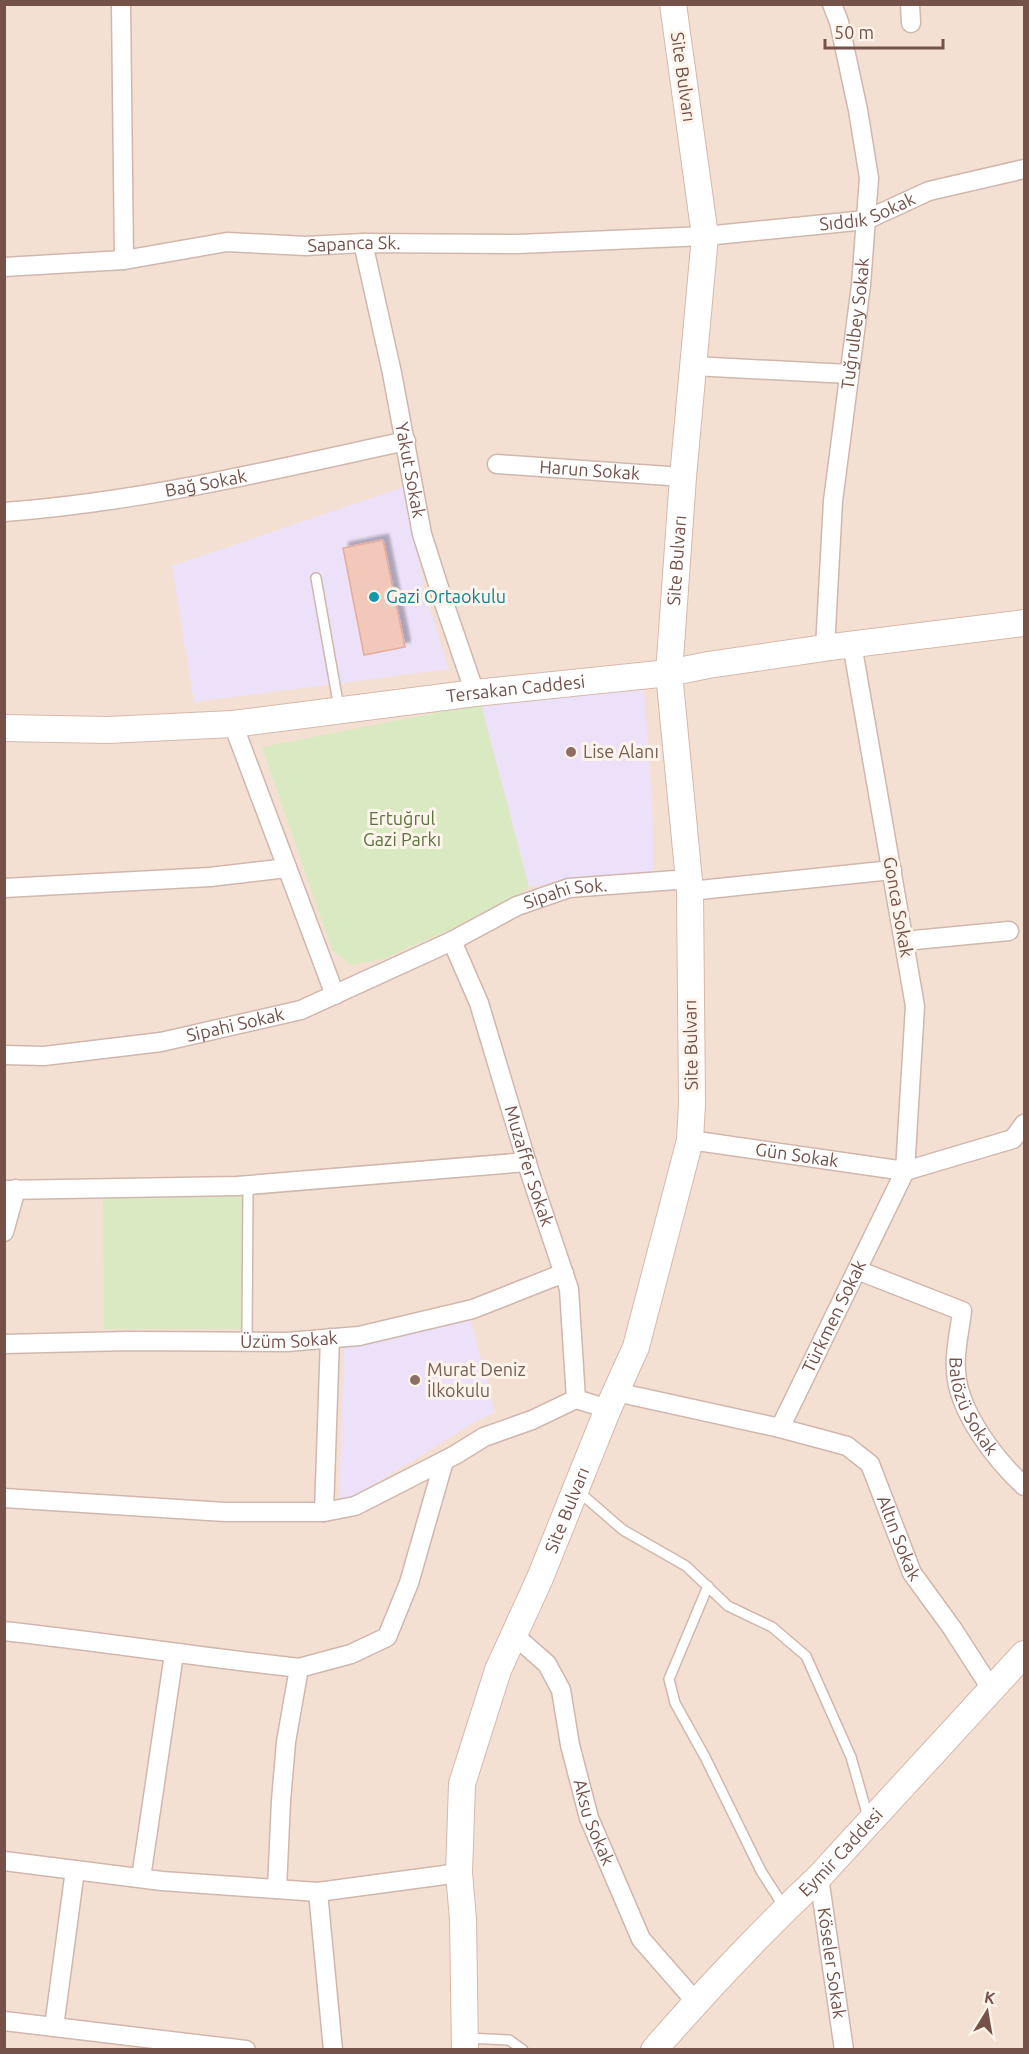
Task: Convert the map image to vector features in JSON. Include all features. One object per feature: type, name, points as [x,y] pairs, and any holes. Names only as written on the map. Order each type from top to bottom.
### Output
[{"type":"street","points":[[121,4],[124,260]]},
{"type":"street","name":"Site Bulvarı","points":[[465,2044],[463,1919],[459,1873],[462,1784],[498,1670],[540,1578],[612,1400],[636,1347],[690,1140],[692,1104],[689,885],[669,673],[683,477],[705,236],[673,4]]},
{"type":"street","name":"Tuğrulbey Sokak","points":[[825,648],[833,501],[861,285],[869,178],[858,110],[839,22],[832,4]]},
{"type":"street","points":[[910,4],[911,23]]},
{"type":"street","name":"Sıddık Sokak","points":[[705,236],[866,220],[929,191],[1024,170]]},
{"type":"street","name":"Sapanca Sk.","points":[[4,267],[124,260],[227,242],[306,246],[363,243],[518,244],[705,236]]},
{"type":"street","name":"Yakut Sokak","points":[[363,243],[406,441],[422,534],[476,693]]},
{"type":"street","points":[[693,366],[849,374]]},
{"type":"street","name":"Bağ Sokak","points":[[4,512],[147,495],[406,441]]},
{"type":"street","name":"Harun Sokak","points":[[497,464],[683,477]]},
{"type":"street","name":"Tersakan Caddesi","points":[[4,728],[107,730],[233,724],[476,693],[669,673],[708,664],[1024,623]]},
{"type":"street","name":"Gonca Sokak","points":[[852,644],[915,1006],[905,1171]]},
{"type":"street","points":[[233,724],[335,995]]},
{"type":"street","points":[[4,888],[210,877],[287,868]]},
{"type":"street","name":"Sipahi Sok.","points":[[452,941],[517,906],[569,888],[689,885],[892,870]]},
{"type":"street","points":[[904,941],[1010,931]]},
{"type":"street","name":"Sipahi Sokak","points":[[4,1055],[44,1056],[161,1042],[301,1010],[452,941]]},
{"type":"street","name":"Muzaffer Sokak","points":[[452,941],[479,1003],[527,1162],[569,1289],[576,1399]]},
{"type":"street","points":[[905,1171],[1013,1139],[1024,1124]]},
{"type":"street","name":"Gün Sokak","points":[[690,1140],[905,1171]]},
{"type":"street","points":[[4,1232],[10,1189],[248,1185],[527,1162]]},
{"type":"street","name":"Türkmen Sokak","points":[[780,1428],[905,1171]]},
{"type":"street","name":"Balözü Sokak","points":[[857,1270],[962,1311],[956,1371],[962,1401],[981,1435],[1013,1476],[1024,1486]]},
{"type":"street","name":"Üzüm Sokak","points":[[4,1344],[128,1341],[287,1342],[359,1336],[472,1309],[564,1273]]},
{"type":"street","points":[[324,1512],[330,1338]]},
{"type":"street","points":[[4,1498],[225,1512],[324,1512],[355,1506],[444,1461],[484,1437],[532,1420],[576,1399],[612,1400],[780,1428]]},
{"type":"street","name":"Altın Sokak","points":[[780,1428],[848,1446],[870,1464],[912,1574],[952,1628],[992,1690]]},
{"type":"street","points":[[4,1631],[299,1668],[351,1654],[387,1636],[409,1583],[444,1461]]},
{"type":"street","name":"Aksu Sokak","points":[[514,1635],[547,1664],[561,1690],[570,1745],[589,1818],[641,1939],[696,2002]]},
{"type":"street","points":[[141,1878],[174,1654]]},
{"type":"street","name":"Eymir Caddesi","points":[[654,2049],[696,2002],[870,1823],[992,1690],[1024,1659]]},
{"type":"street","points":[[277,1889],[286,1742],[299,1668]]},
{"type":"street","points":[[4,1861],[141,1878],[318,1892],[459,1873]]},
{"type":"street","points":[[54,2027],[75,1870]]},
{"type":"street","name":"Köseler Sokak","points":[[819,1877],[844,2049]]},
{"type":"street","points":[[318,1892],[333,2049]]},
{"type":"street","points":[[4,2021],[246,2049]]},
{"type":"lane","points":[[316,578],[340,710]]},
{"type":"lane","points":[[246,1342],[248,1185]]},
{"type":"lane","points":[[576,1489],[623,1530],[686,1566],[728,1606],[772,1627],[806,1656],[851,1757],[870,1823]]},
{"type":"lane","points":[[708,1587],[669,1679],[675,1703],[705,1757],[761,1871],[785,1909]]},
{"type":"lane","points":[[465,2044],[509,2040],[523,2049]]},
{"type":"shaded area","points":[[5,5],[1024,5],[1024,2049],[5,2049]]},
{"type":"shaded area","points":[[404,487],[425,592],[449,669],[194,702],[172,566]]},
{"type":"shaded area","name":"Lise Alanı","points":[[644,690],[652,800],[654,871],[529,887],[481,704]]},
{"type":"shaded area","name":"Murat Deniz İlkokulu","points":[[470,1316],[495,1412],[473,1423],[346,1502],[339,1499],[344,1348]]},
{"type":"green space","name":"Ertuğrul Gazi Parkı","points":[[481,704],[529,887],[515,897],[447,931],[383,959],[351,965],[332,950],[262,747]]},
{"type":"green space","points":[[103,1196],[243,1196],[243,1329],[104,1329]]},
{"type":"building","name":"Gazi Ortaokulu","points":[[383,540],[405,647],[364,655],[343,548]]},
{"type":"place","name":"Gazi Ortaokulu","points":[[374,597]]},
{"type":"place","name":"Lise Alanı","points":[[571,752]]},
{"type":"place","name":"Murat Deniz İlkokulu","points":[[415,1380]]}]
